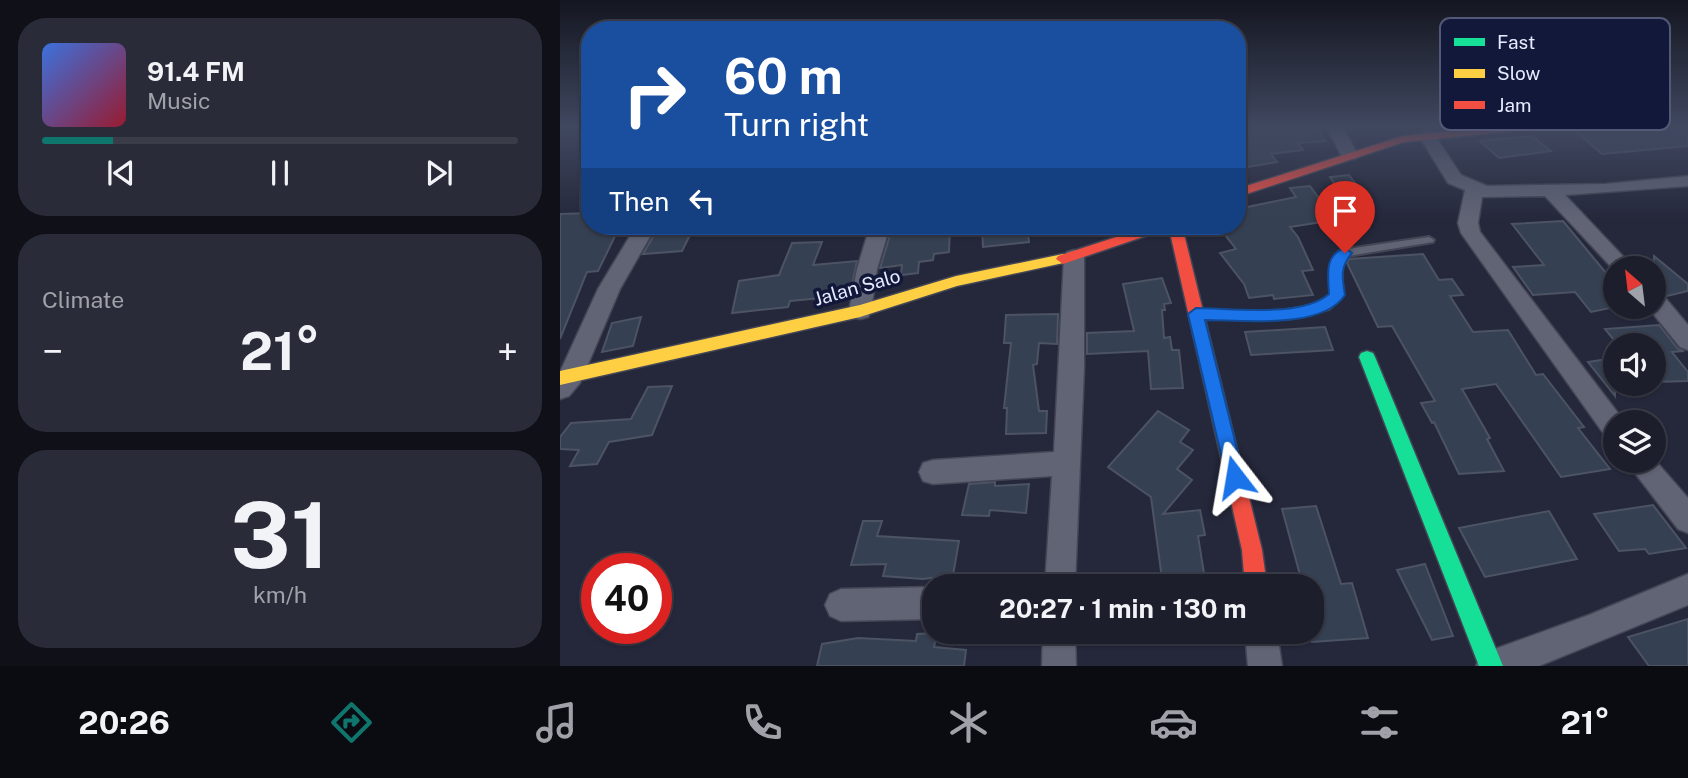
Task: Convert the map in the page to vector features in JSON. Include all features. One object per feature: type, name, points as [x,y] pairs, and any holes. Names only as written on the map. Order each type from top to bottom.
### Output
[{"type":"street","points":[[1246,190],[1343,157]]},
{"type":"street","points":[[1440,157],[1454,179],[1485,192],[1605,190],[1688,181]]},
{"type":"street","points":[[1474,189],[1468,223],[1471,233],[1603,413]]},
{"type":"street","points":[[1549,190],[1612,256]]},
{"type":"street","points":[[564,381],[609,289],[641,235]]},
{"type":"street","points":[[860,311],[867,269],[877,235]]},
{"type":"street","name":"Jalan Salo","points":[[564,381],[860,311],[956,281],[1074,257],[1123,235]]},
{"type":"street","points":[[1177,235],[1252,550],[1255,574]]},
{"type":"street","points":[[1061,574],[1074,257]]},
{"type":"street","points":[[1666,314],[1688,341]]},
{"type":"street","points":[[1367,357],[1492,666],[1590,631],[1688,589]]},
{"type":"street","points":[[933,472],[1066,463]]},
{"type":"street","points":[[1649,473],[1688,519]]},
{"type":"street","points":[[841,605],[922,603]]},
{"type":"street","points":[[1059,644],[1059,666]]},
{"type":"street","points":[[1262,644],[1265,666]]},
{"type":"lane","points":[[1196,314],[1287,314],[1325,306],[1337,295],[1334,270],[1339,257],[1345,253],[1429,240]]},
{"type":"building","points":[[1246,157],[1273,157],[1277,162],[1248,167]]},
{"type":"building","points":[[1349,175],[1361,191],[1340,193],[1330,177]]},
{"type":"building","points":[[1310,186],[1335,220],[1290,227],[1298,237],[1313,270],[1302,271],[1313,295],[1274,299],[1273,295],[1249,298],[1244,284],[1220,253],[1236,249],[1225,235],[1246,235],[1246,207],[1296,197],[1290,188]]},
{"type":"building","points":[[581,213],[581,235],[616,235],[598,271],[587,272],[560,339],[560,214]]},
{"type":"building","points":[[1563,221],[1603,269],[1603,310],[1591,312],[1575,292],[1533,295],[1513,267],[1544,265],[1512,224]]},
{"type":"building","points":[[654,235],[690,235],[682,251],[643,254]]},
{"type":"building","points":[[890,235],[950,235],[949,252],[934,254],[933,260],[919,262],[918,273],[901,275],[902,265],[880,268]]},
{"type":"building","points":[[982,235],[1028,235],[1029,242],[983,247]]},
{"type":"building","points":[[822,242],[813,265],[857,261],[849,299],[831,301],[832,297],[790,301],[788,307],[732,313],[739,281],[779,275],[792,243]]},
{"type":"building","points":[[1423,254],[1439,280],[1452,279],[1463,295],[1450,296],[1473,332],[1508,330],[1536,375],[1543,374],[1584,427],[1578,428],[1603,460],[1603,470],[1561,477],[1496,384],[1462,389],[1490,438],[1487,439],[1504,471],[1459,474],[1434,422],[1432,423],[1421,403],[1435,401],[1392,326],[1378,327],[1347,263],[1349,259]]},
{"type":"building","points":[[1666,266],[1688,284],[1688,291],[1667,296]]},
{"type":"building","points":[[1162,278],[1171,303],[1164,304],[1165,310],[1162,310],[1164,338],[1170,337],[1172,350],[1179,350],[1183,388],[1151,389],[1148,351],[1087,354],[1087,333],[1134,331],[1123,284]]},
{"type":"building","points":[[1058,314],[1057,344],[1039,343],[1037,364],[1033,365],[1039,411],[1047,411],[1046,433],[1006,434],[1007,408],[1004,408],[1011,343],[1004,343],[1006,315]]},
{"type":"building","points":[[641,317],[633,346],[602,352],[612,323]]},
{"type":"building","points":[[1659,325],[1665,333],[1608,333],[1605,329]]},
{"type":"building","points":[[1325,327],[1333,350],[1251,355],[1245,332]]},
{"type":"building","points":[[1666,334],[1678,349],[1684,351],[1672,352],[1688,372],[1688,381],[1666,382]]},
{"type":"building","points":[[1603,360],[1603,381],[1588,362]]},
{"type":"building","points":[[672,386],[652,435],[609,442],[597,464],[570,466],[579,450],[560,449],[560,437],[571,423],[631,419],[648,387]]},
{"type":"building","points":[[1158,411],[1189,430],[1180,442],[1193,450],[1177,469],[1192,480],[1163,514],[1200,510],[1205,535],[1198,536],[1204,574],[1161,574],[1151,497],[1108,467]]},
{"type":"building","points":[[995,482],[995,486],[1029,484],[1026,513],[990,510],[989,516],[962,515],[969,484]]},
{"type":"building","points":[[1653,505],[1686,548],[1649,554],[1645,549],[1619,551],[1594,514]]},
{"type":"building","points":[[1316,506],[1341,584],[1352,583],[1368,638],[1324,641],[1324,574],[1300,574],[1282,509]]},
{"type":"building","points":[[1549,511],[1577,559],[1485,577],[1459,528]]},
{"type":"building","points":[[863,521],[882,521],[877,536],[959,541],[953,574],[922,574],[922,579],[883,576],[886,564],[851,565]]},
{"type":"building","points":[[1425,564],[1453,636],[1432,640],[1397,570]]},
{"type":"building","points":[[1688,619],[1688,666],[1649,666],[1628,637]]},
{"type":"building","points":[[917,634],[922,634],[922,644],[966,650],[964,666],[817,666],[822,644],[858,638],[916,641]]},
{"type":"traffic: fast","points":[[1367,357],[1491,666]]},
{"type":"traffic: slow","points":[[560,378],[860,311],[956,281],[1063,259]]},
{"type":"traffic: jam","points":[[1246,190],[1347,157]]},
{"type":"traffic: jam","points":[[1063,259],[1136,235]]},
{"type":"traffic: jam","points":[[1177,235],[1252,550],[1255,574]]},
{"type":"route","points":[[1235,477],[1196,314],[1287,314],[1325,306],[1337,295],[1334,270],[1339,257],[1345,253]]}]
